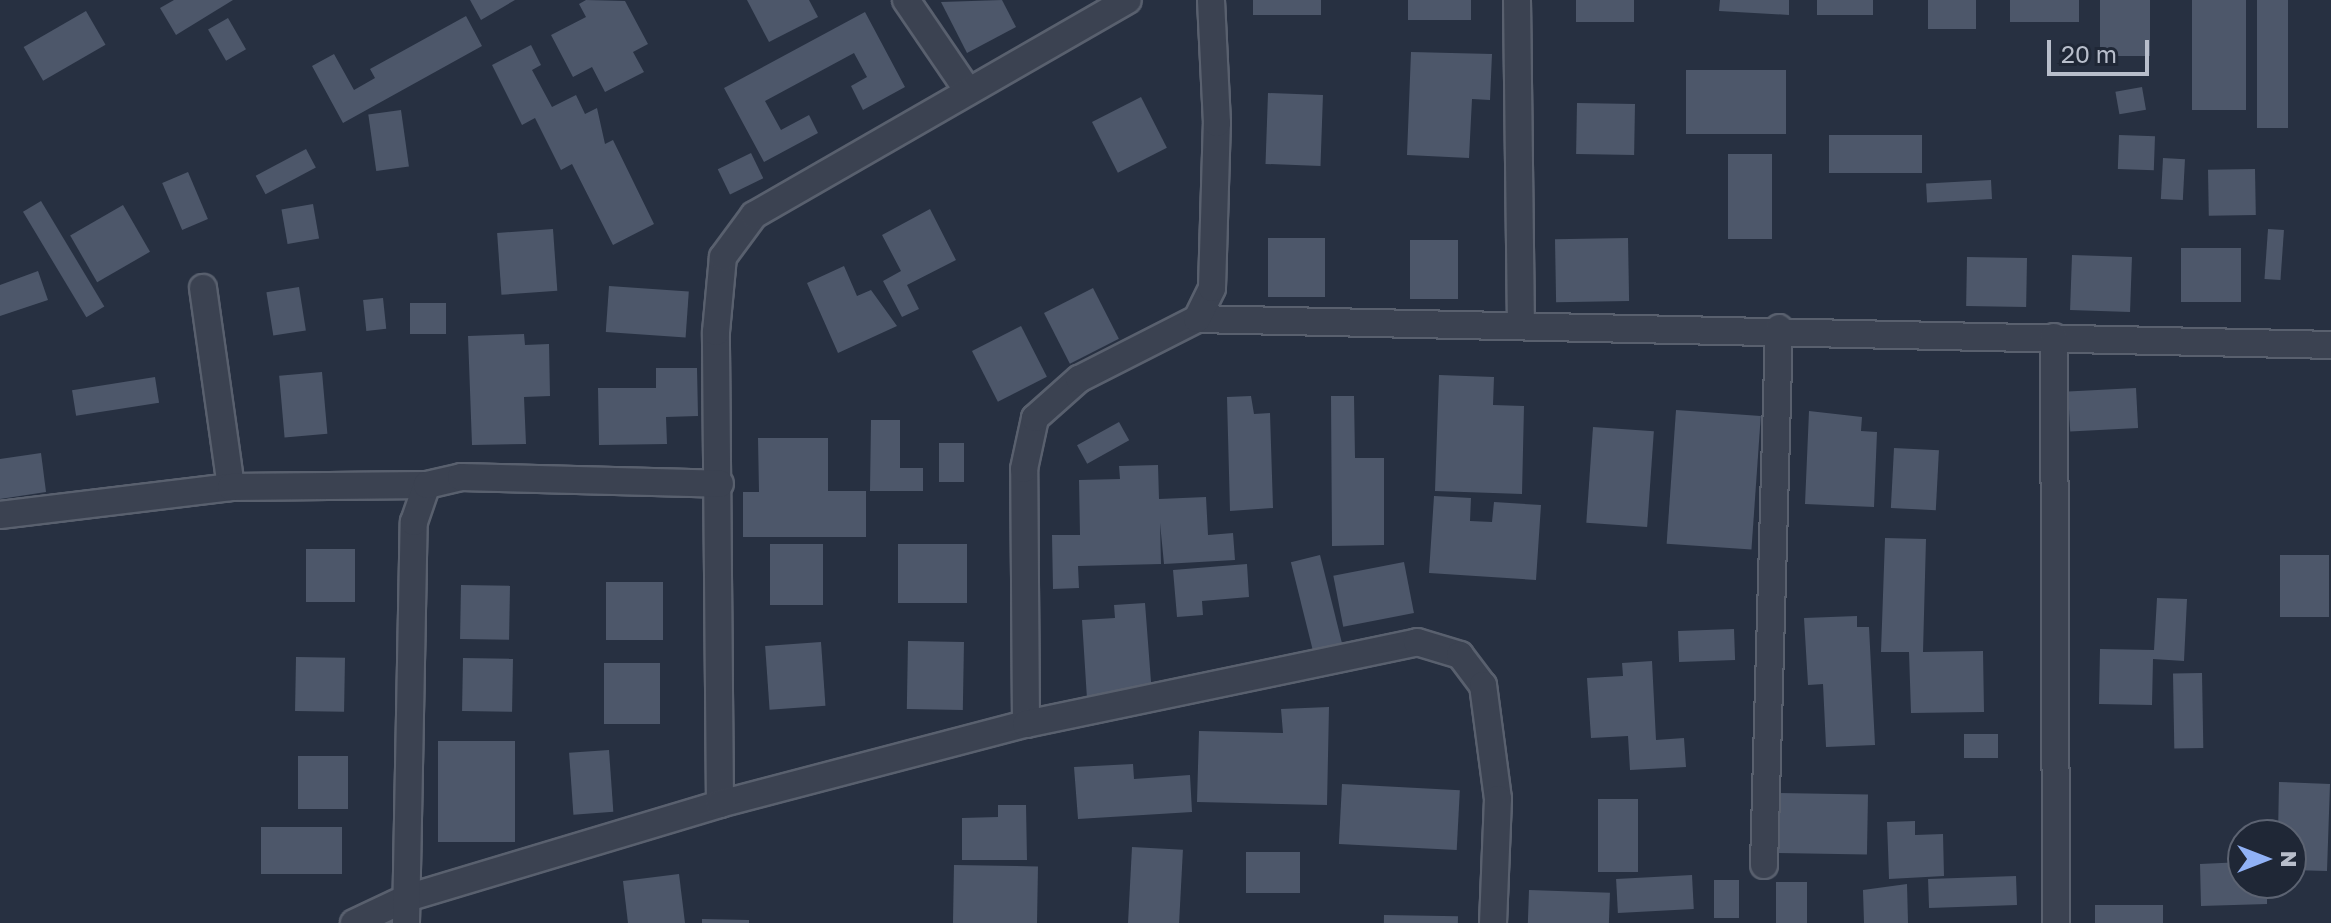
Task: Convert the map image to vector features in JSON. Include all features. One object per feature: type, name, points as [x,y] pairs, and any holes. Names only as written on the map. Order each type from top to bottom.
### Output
[{"type":"street","points":[[906,0],[968,91]]},
{"type":"street","points":[[720,804],[720,484],[716,332],[723,257],[754,215],[1128,0]]},
{"type":"street","points":[[1197,319],[1218,252],[1211,0]]},
{"type":"street","points":[[1517,0],[1521,325]]},
{"type":"street","points":[[203,288],[231,487]]},
{"type":"street","points":[[1026,724],[1024,469],[1035,418],[1079,379],[1197,319],[1779,328],[2331,345]]},
{"type":"street","points":[[1764,865],[1779,328]]},
{"type":"street","points":[[2054,337],[2056,923]]},
{"type":"street","points":[[0,515],[231,487],[427,485],[461,477],[720,484]]},
{"type":"street","points":[[406,911],[414,522],[427,485]]},
{"type":"street","points":[[354,923],[406,911],[720,804],[1026,724],[1370,649],[1417,642],[1460,655],[1483,685],[1493,736],[1493,923]]},
{"type":"building","points":[[174,0],[233,0],[176,35],[160,8]]},
{"type":"building","points":[[470,0],[515,0],[481,20]]},
{"type":"building","points":[[586,0],[625,1],[648,44],[633,52],[644,72],[605,92],[592,67],[573,77],[551,35],[586,17],[579,4]]},
{"type":"building","points":[[747,0],[809,0],[818,17],[769,42]]},
{"type":"building","points":[[1002,0],[1016,27],[967,53],[941,2]]},
{"type":"building","points":[[1253,0],[1321,0],[1321,15],[1253,15]]},
{"type":"building","points":[[1408,0],[1471,0],[1471,20],[1408,20]]},
{"type":"building","points":[[1576,0],[1634,0],[1634,22],[1576,22]]},
{"type":"building","points":[[1720,0],[1789,0],[1789,15],[1719,11]]},
{"type":"building","points":[[1817,0],[1873,0],[1873,15],[1817,15]]},
{"type":"building","points":[[1928,0],[1976,0],[1976,29],[1928,29]]},
{"type":"building","points":[[2010,0],[2079,0],[2079,22],[2010,22]]},
{"type":"building","points":[[2100,0],[2150,0],[2150,56],[2100,56]]},
{"type":"building","points":[[2192,0],[2246,0],[2246,110],[2192,110]]},
{"type":"building","points":[[2257,0],[2288,0],[2288,128],[2257,128]]},
{"type":"building","points":[[86,11],[106,45],[43,81],[24,47]]},
{"type":"building","points":[[865,12],[905,87],[863,110],[851,86],[867,77],[854,53],[765,101],[781,130],[809,115],[818,133],[764,162],[724,88]]},
{"type":"building","points":[[466,16],[482,46],[343,123],[312,66],[334,54],[354,90],[375,78],[370,69]]},
{"type":"building","points":[[228,18],[246,49],[226,61],[208,30]]},
{"type":"building","points":[[531,45],[541,65],[532,70],[552,107],[576,95],[585,114],[597,108],[605,144],[613,140],[654,224],[613,245],[572,164],[561,170],[535,118],[522,125],[492,65]]},
{"type":"building","points":[[1411,52],[1492,54],[1490,100],[1472,99],[1469,158],[1407,155]]},
{"type":"building","points":[[1686,70],[1786,70],[1786,134],[1686,134]]},
{"type":"building","points":[[2142,87],[2146,110],[2119,114],[2115,92]]},
{"type":"building","points":[[1268,93],[1323,95],[1320,166],[1266,164]]},
{"type":"building","points":[[1141,97],[1167,148],[1118,173],[1092,122]]},
{"type":"building","points":[[1577,103],[1635,104],[1634,155],[1576,154]]},
{"type":"building","points":[[401,110],[409,166],[376,171],[368,115]]},
{"type":"building","points":[[1829,135],[1922,135],[1922,173],[1829,173]]},
{"type":"building","points":[[2119,135],[2155,136],[2154,170],[2118,169]]},
{"type":"building","points":[[306,149],[316,168],[266,194],[256,176]]},
{"type":"building","points":[[751,153],[763,178],[730,194],[718,169]]},
{"type":"building","points":[[1728,154],[1772,154],[1772,239],[1728,239]]},
{"type":"building","points":[[2163,158],[2185,159],[2183,200],[2161,199]]},
{"type":"building","points":[[2255,169],[2256,215],[2209,216],[2208,170]]},
{"type":"building","points":[[188,172],[208,219],[182,230],[162,183]]},
{"type":"building","points":[[1991,180],[1992,199],[1927,202],[1926,183]]},
{"type":"building","points":[[41,201],[104,306],[86,317],[23,212]]},
{"type":"building","points":[[313,204],[319,238],[288,244],[281,210]]},
{"type":"building","points":[[123,205],[150,252],[97,282],[70,236]]},
{"type":"building","points":[[930,209],[956,260],[907,285],[919,309],[902,317],[883,281],[901,271],[882,235]]},
{"type":"building","points":[[553,229],[557,291],[501,295],[497,233]]},
{"type":"building","points":[[2268,229],[2284,230],[2280,280],[2265,279]]},
{"type":"building","points":[[1268,238],[1325,238],[1325,297],[1268,297]]},
{"type":"building","points":[[1628,238],[1629,301],[1556,302],[1555,239]]},
{"type":"building","points":[[1410,240],[1458,240],[1458,299],[1410,299]]},
{"type":"building","points":[[2181,248],[2241,248],[2241,302],[2181,302]]},
{"type":"building","points":[[2072,255],[2132,257],[2130,312],[2070,310]]},
{"type":"building","points":[[1967,257],[2027,258],[2026,307],[1966,306]]},
{"type":"building","points":[[844,266],[857,296],[871,290],[897,326],[838,353],[807,283]]},
{"type":"building","points":[[38,271],[48,300],[0,316],[0,285]]},
{"type":"building","points":[[609,286],[689,292],[686,337],[606,332]]},
{"type":"building","points":[[299,287],[306,330],[273,336],[266,292]]},
{"type":"building","points":[[1093,288],[1119,339],[1070,364],[1044,313]]},
{"type":"building","points":[[383,298],[386,329],[366,331],[363,300]]},
{"type":"building","points":[[410,303],[446,303],[446,334],[410,334]]},
{"type":"building","points":[[1021,326],[1047,377],[998,402],[972,351]]},
{"type":"building","points":[[524,334],[525,345],[549,344],[550,396],[524,397],[526,444],[472,445],[468,336]]},
{"type":"building","points":[[656,368],[697,368],[698,416],[666,417],[667,444],[599,445],[598,388],[656,388]]},
{"type":"building","points":[[322,372],[327,434],[285,438],[279,376]]},
{"type":"building","points":[[1439,375],[1494,377],[1493,405],[1524,406],[1522,494],[1435,491]]},
{"type":"building","points":[[155,377],[159,403],[76,416],[72,390]]},
{"type":"building","points":[[2136,388],[2138,428],[2070,432],[2068,392]]},
{"type":"building","points":[[1251,396],[1254,414],[1270,413],[1273,508],[1230,511],[1227,397]]},
{"type":"building","points":[[1331,396],[1354,396],[1355,458],[1384,458],[1384,545],[1332,546]]},
{"type":"building","points":[[1676,410],[1761,416],[1751,550],[1667,544]]},
{"type":"building","points":[[1809,411],[1862,417],[1861,431],[1877,432],[1874,507],[1805,504]]},
{"type":"building","points":[[871,420],[900,420],[900,468],[923,468],[923,491],[870,491]]},
{"type":"building","points":[[1119,422],[1129,440],[1087,464],[1077,445]]},
{"type":"building","points":[[1593,427],[1654,431],[1647,527],[1586,523]]},
{"type":"building","points":[[758,438],[828,438],[828,491],[866,491],[866,537],[743,537],[743,492],[759,492]]},
{"type":"building","points":[[939,443],[964,443],[964,482],[939,482]]},
{"type":"building","points":[[1894,448],[1939,450],[1936,510],[1891,508]]},
{"type":"building","points":[[41,453],[46,492],[0,499],[0,459]]},
{"type":"building","points":[[1158,465],[1159,499],[1206,497],[1208,535],[1233,533],[1235,560],[1164,564],[1160,523],[1161,564],[1078,566],[1079,588],[1053,589],[1052,535],[1080,535],[1079,480],[1120,479],[1119,466]]},
{"type":"building","points":[[1434,496],[1471,498],[1470,521],[1492,522],[1494,502],[1541,505],[1536,580],[1429,573]]},
{"type":"building","points":[[1885,538],[1926,539],[1923,652],[1983,651],[1984,712],[1911,713],[1909,652],[1881,652]]},
{"type":"building","points":[[770,544],[823,544],[823,605],[770,605]]},
{"type":"building","points":[[898,544],[967,544],[967,603],[898,603]]},
{"type":"building","points":[[306,549],[355,549],[355,602],[306,602]]},
{"type":"building","points":[[1320,555],[1343,649],[1314,656],[1291,562]]},
{"type":"building","points":[[2280,555],[2329,555],[2329,617],[2280,617]]},
{"type":"building","points":[[1404,562],[1414,613],[1343,627],[1333,576]]},
{"type":"building","points":[[1247,564],[1249,597],[1202,601],[1203,615],[1177,617],[1173,570]]},
{"type":"building","points":[[606,582],[663,582],[663,640],[606,640]]},
{"type":"building","points":[[461,585],[510,586],[509,640],[460,639]]},
{"type":"building","points":[[2157,598],[2187,599],[2184,661],[2153,659],[2152,705],[2099,704],[2100,649],[2154,650]]},
{"type":"building","points":[[1145,603],[1152,695],[1087,699],[1082,620],[1115,618],[1114,605]]},
{"type":"building","points":[[1857,616],[1857,627],[1869,627],[1875,745],[1826,747],[1823,684],[1808,685],[1804,618]]},
{"type":"building","points":[[1734,629],[1735,660],[1679,662],[1678,631]]},
{"type":"building","points":[[908,641],[964,642],[963,710],[907,709]]},
{"type":"building","points":[[821,642],[825,706],[770,710],[765,646]]},
{"type":"building","points":[[296,657],[345,658],[344,712],[295,711]]},
{"type":"building","points":[[463,658],[513,659],[512,712],[462,711]]},
{"type":"building","points":[[1652,661],[1656,740],[1684,738],[1686,767],[1630,770],[1628,736],[1591,738],[1587,678],[1623,676],[1622,663]]},
{"type":"building","points":[[604,663],[660,663],[660,724],[604,724]]},
{"type":"building","points":[[2202,673],[2203,748],[2174,748],[2173,674]]},
{"type":"building","points":[[1329,707],[1327,805],[1197,802],[1199,731],[1283,733],[1281,709]]},
{"type":"building","points":[[1964,734],[1998,734],[1998,758],[1964,758]]},
{"type":"building","points":[[438,741],[515,741],[515,842],[438,842]]},
{"type":"building","points":[[609,750],[613,812],[573,815],[569,753]]},
{"type":"building","points":[[298,756],[348,756],[348,809],[298,809]]},
{"type":"building","points":[[1133,764],[1134,779],[1190,775],[1192,812],[1078,819],[1074,767]]},
{"type":"building","points":[[2279,782],[2330,784],[2327,871],[2307,870],[2307,819],[2278,819]]},
{"type":"building","points":[[1342,784],[1460,790],[1457,850],[1339,844]]},
{"type":"building","points":[[1779,793],[1868,795],[1867,855],[1778,853]]},
{"type":"building","points":[[1598,799],[1638,799],[1638,872],[1598,872]]},
{"type":"building","points":[[998,805],[1026,805],[1027,860],[962,860],[962,818],[998,817]]},
{"type":"building","points":[[1915,821],[1915,835],[1943,834],[1944,876],[1889,879],[1887,822]]},
{"type":"building","points":[[261,827],[342,827],[342,874],[261,874]]},
{"type":"building","points":[[1132,847],[1183,850],[1179,923],[1128,923]]},
{"type":"building","points":[[1246,852],[1300,852],[1300,893],[1246,893]]},
{"type":"building","points":[[2227,863],[2227,899],[2267,899],[2267,904],[2201,906],[2200,864]]},
{"type":"building","points":[[954,865],[1038,866],[1037,923],[953,923]]},
{"type":"building","points":[[679,874],[685,923],[628,923],[623,881]]},
{"type":"building","points":[[1692,875],[1694,909],[1618,913],[1616,879]]},
{"type":"building","points":[[2016,876],[2017,905],[1929,908],[1928,879]]},
{"type":"building","points":[[1714,880],[1739,880],[1739,918],[1714,918]]},
{"type":"building","points":[[1776,882],[1807,882],[1807,923],[1776,923]]},
{"type":"building","points":[[1907,884],[1908,923],[1864,923],[1863,890]]},
{"type":"building","points":[[1529,890],[1610,893],[1609,923],[1528,923]]},
{"type":"building","points":[[2095,905],[2163,905],[2163,923],[2095,923]]},
{"type":"building","points":[[1384,915],[1458,916],[1458,923],[1384,923]]},
{"type":"building","points":[[702,919],[749,920],[749,923],[702,923]]}]
